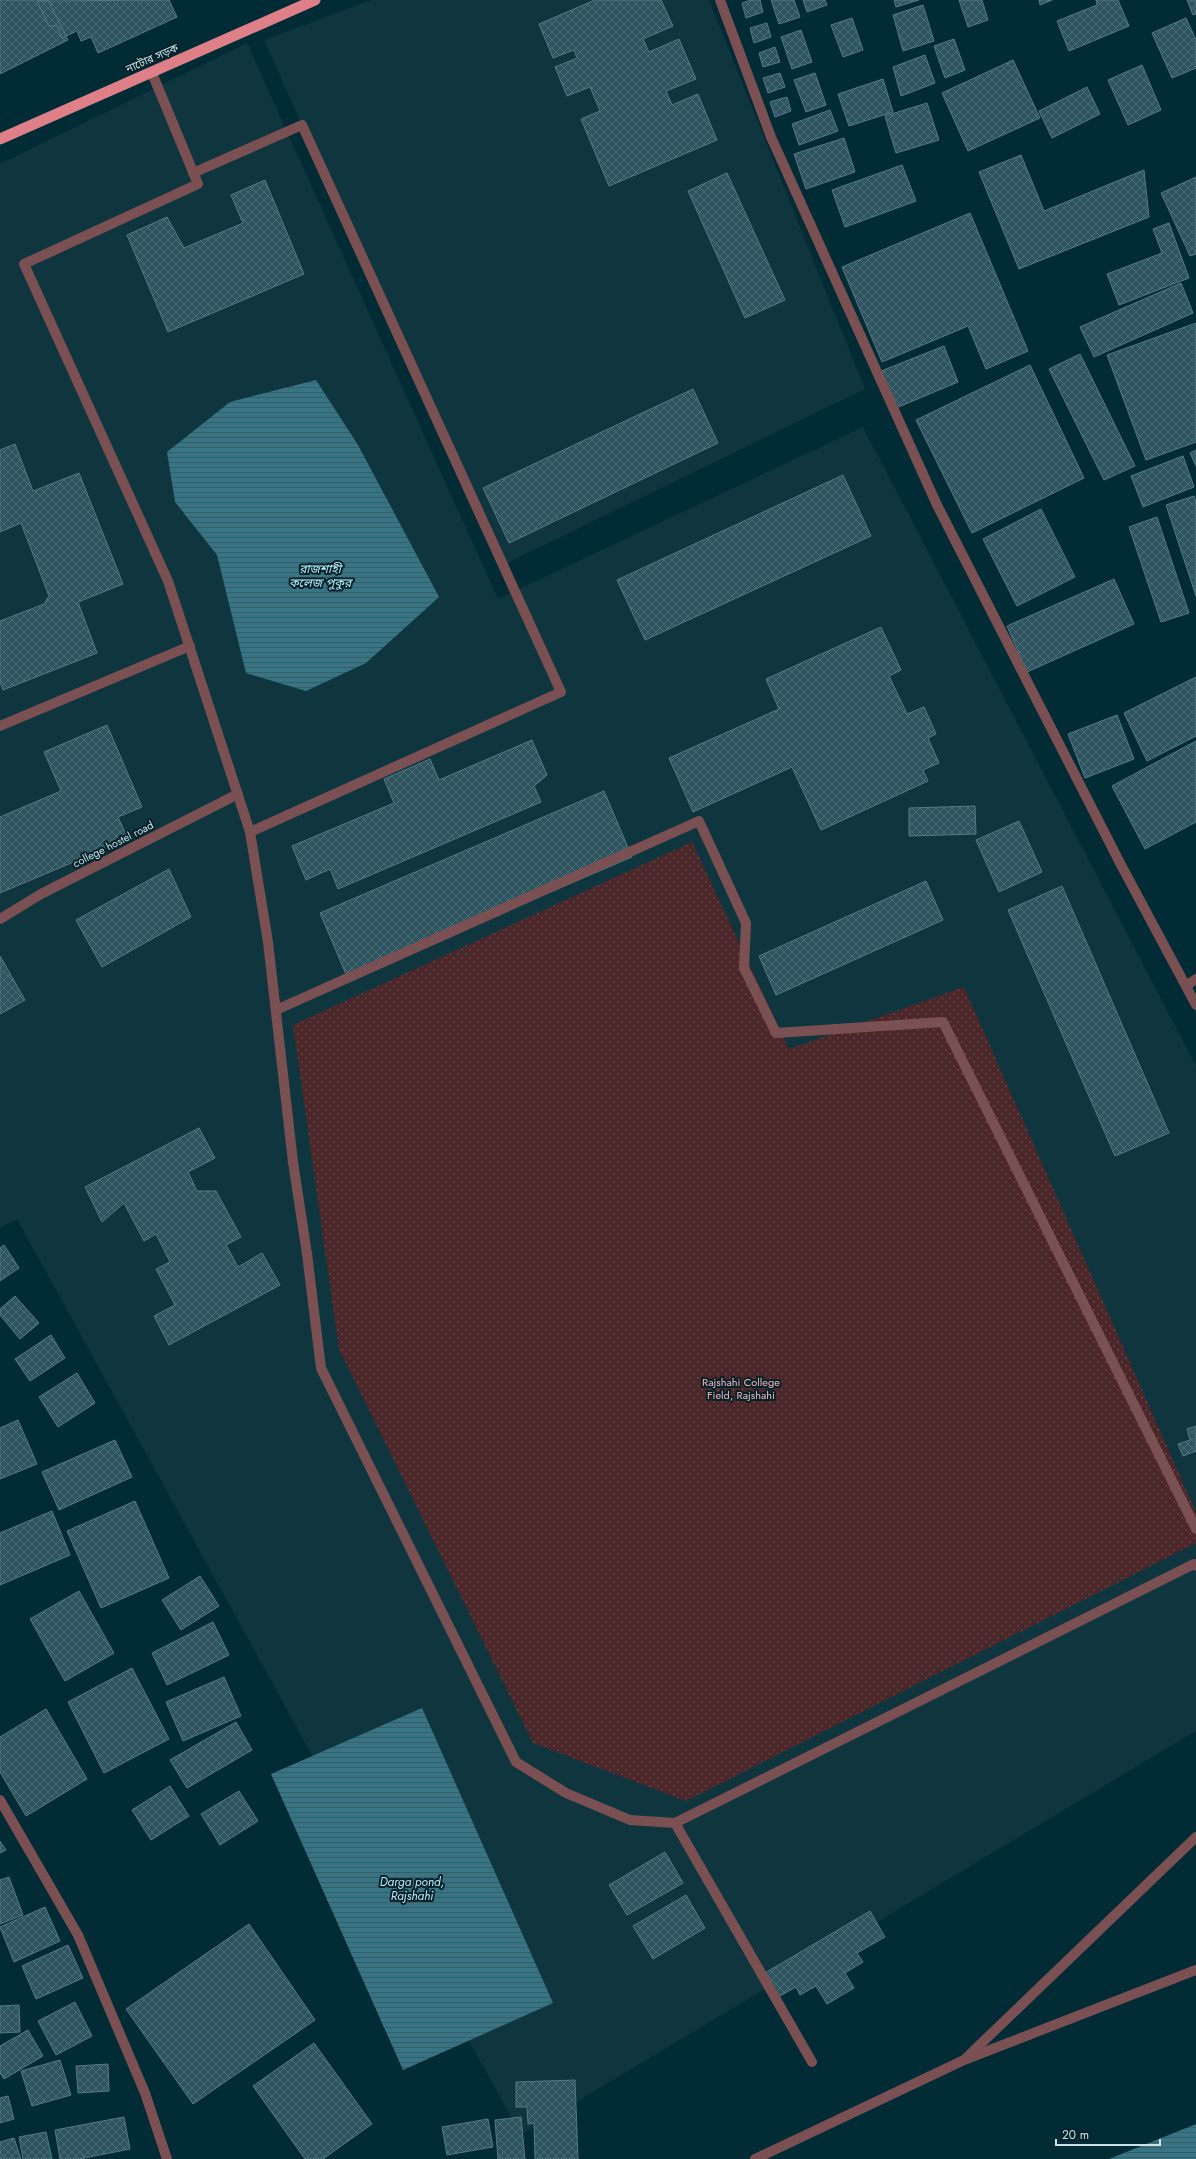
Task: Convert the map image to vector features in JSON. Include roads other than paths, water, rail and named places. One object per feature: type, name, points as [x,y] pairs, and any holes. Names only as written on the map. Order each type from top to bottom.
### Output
[{"type":"highway","name":"নাটোর সড়ক","points":[[0,139],[314,0]]},
{"type":"street","points":[[720,0],[771,137],[937,505],[1120,863],[1196,1005]]},
{"type":"street","points":[[152,73],[198,184],[24,264],[168,581],[250,832],[268,942],[293,1162],[307,1254],[320,1368],[516,1762],[566,1793],[630,1820],[675,1823],[1194,1564],[1196,1566]]},
{"type":"street","points":[[193,173],[302,125],[560,692],[250,832]]},
{"type":"street","points":[[0,726],[190,646]]},
{"type":"street","name":"college hostel road","points":[[0,919],[41,894],[238,794]]},
{"type":"street","points":[[276,1010],[699,821],[746,923],[744,968],[776,1033],[943,1022],[1196,1529]]},
{"type":"street","points":[[1186,986],[1196,978]]},
{"type":"street","points":[[0,1800],[78,1935],[145,2093],[167,2159]]},
{"type":"street","points":[[675,1823],[812,2062]]},
{"type":"street","points":[[964,2060],[1196,1837]]},
{"type":"street","points":[[755,2159],[964,2060],[1196,1970]]},
{"type":"water","name":"রাজশাহী কলেজ পুকুর","points":[[316,380],[358,445],[439,597],[366,663],[306,691],[246,673],[217,555],[175,502],[167,452],[230,402]]},
{"type":"water","name":"Darga pond, Rajshahi","points":[[422,1708],[553,2003],[403,2070],[271,1774]]},
{"type":"water","points":[[1196,2124],[1196,2159],[1109,2159]]},
{"type":"park label","name":"Rajshahi College Field, Rajshahi","points":[[741,1388]]}]
